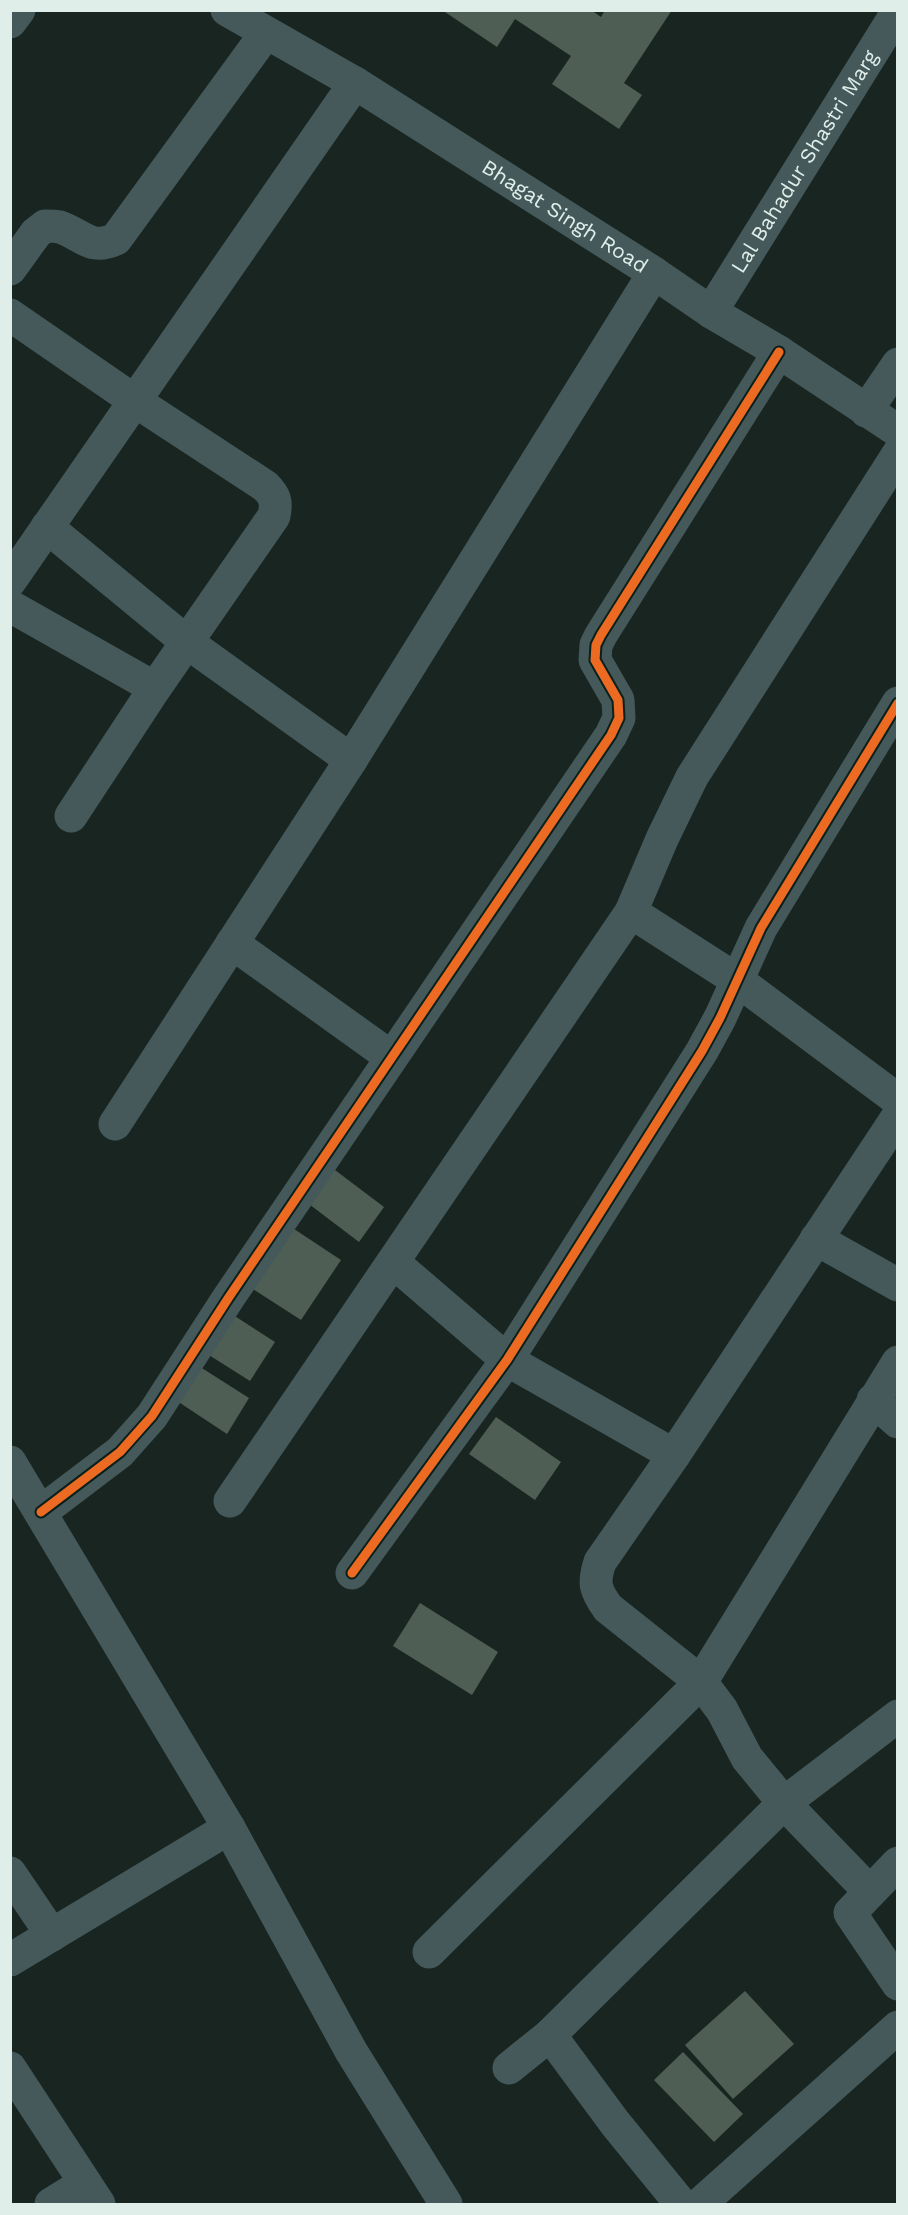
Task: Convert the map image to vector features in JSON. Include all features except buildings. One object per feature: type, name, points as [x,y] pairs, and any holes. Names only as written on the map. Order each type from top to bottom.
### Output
[{"type":"street","points":[[10,22],[19,10]]},
{"type":"street","name":"Bhagat Singh Road","points":[[227,10],[355,83],[654,273],[711,312],[779,352],[897,431]]},
{"type":"street","name":"Lal Bahadur Shastri Marg","points":[[711,312],[897,10]]},
{"type":"street","points":[[10,269],[36,233],[45,226],[59,227],[91,243],[104,245],[116,239],[266,33]]},
{"type":"street","points":[[10,581],[355,83]]},
{"type":"street","points":[[115,1124],[351,760],[654,273]]},
{"type":"street","points":[[10,315],[265,486],[275,495],[277,504],[274,516],[155,688],[71,816]]},
{"type":"street","points":[[41,1512],[120,1452],[153,1416],[229,1297],[611,735],[619,718],[618,700],[595,660],[596,645],[779,352]]},
{"type":"street","points":[[866,411],[897,364]]},
{"type":"street","points":[[230,1501],[631,912],[662,839],[693,777],[897,454]]},
{"type":"street","points":[[47,527],[188,643],[351,760]]},
{"type":"street","points":[[10,606],[155,688]]},
{"type":"street","points":[[352,1574],[507,1360],[702,1051],[761,928],[897,703]]},
{"type":"street","points":[[631,912],[737,980],[897,1100]]},
{"type":"street","points":[[232,943],[391,1057]]},
{"type":"street","points":[[870,1892],[784,1803],[747,1758],[722,1710],[701,1682],[608,1608],[598,1595],[595,1578],[600,1562],[674,1455],[897,1116]]},
{"type":"street","points":[[816,1239],[897,1285]]},
{"type":"street","points":[[393,1262],[507,1360],[674,1455]]},
{"type":"street","points":[[429,1952],[701,1682],[897,1362]]},
{"type":"street","points":[[873,1400],[897,1422]]},
{"type":"street","points":[[10,1462],[229,1828],[351,2050],[446,2205]]},
{"type":"street","points":[[509,2068],[550,2035],[784,1803],[897,1716]]},
{"type":"street","points":[[10,1960],[229,1828]]},
{"type":"street","points":[[897,1863],[850,1913],[897,1984]]},
{"type":"street","points":[[10,1873],[52,1935]]},
{"type":"street","points":[[700,2205],[897,2027]]},
{"type":"street","points":[[550,2035],[681,2205]]},
{"type":"street","points":[[10,2068],[92,2194],[51,2205]]},
{"type":"cycle path","points":[[41,1512],[120,1452],[152,1416],[229,1297],[611,735],[619,718],[618,700],[595,660],[596,645],[779,352]]},
{"type":"cycle path","points":[[352,1573],[507,1360],[702,1051],[720,1018],[761,928],[898,703]]}]
